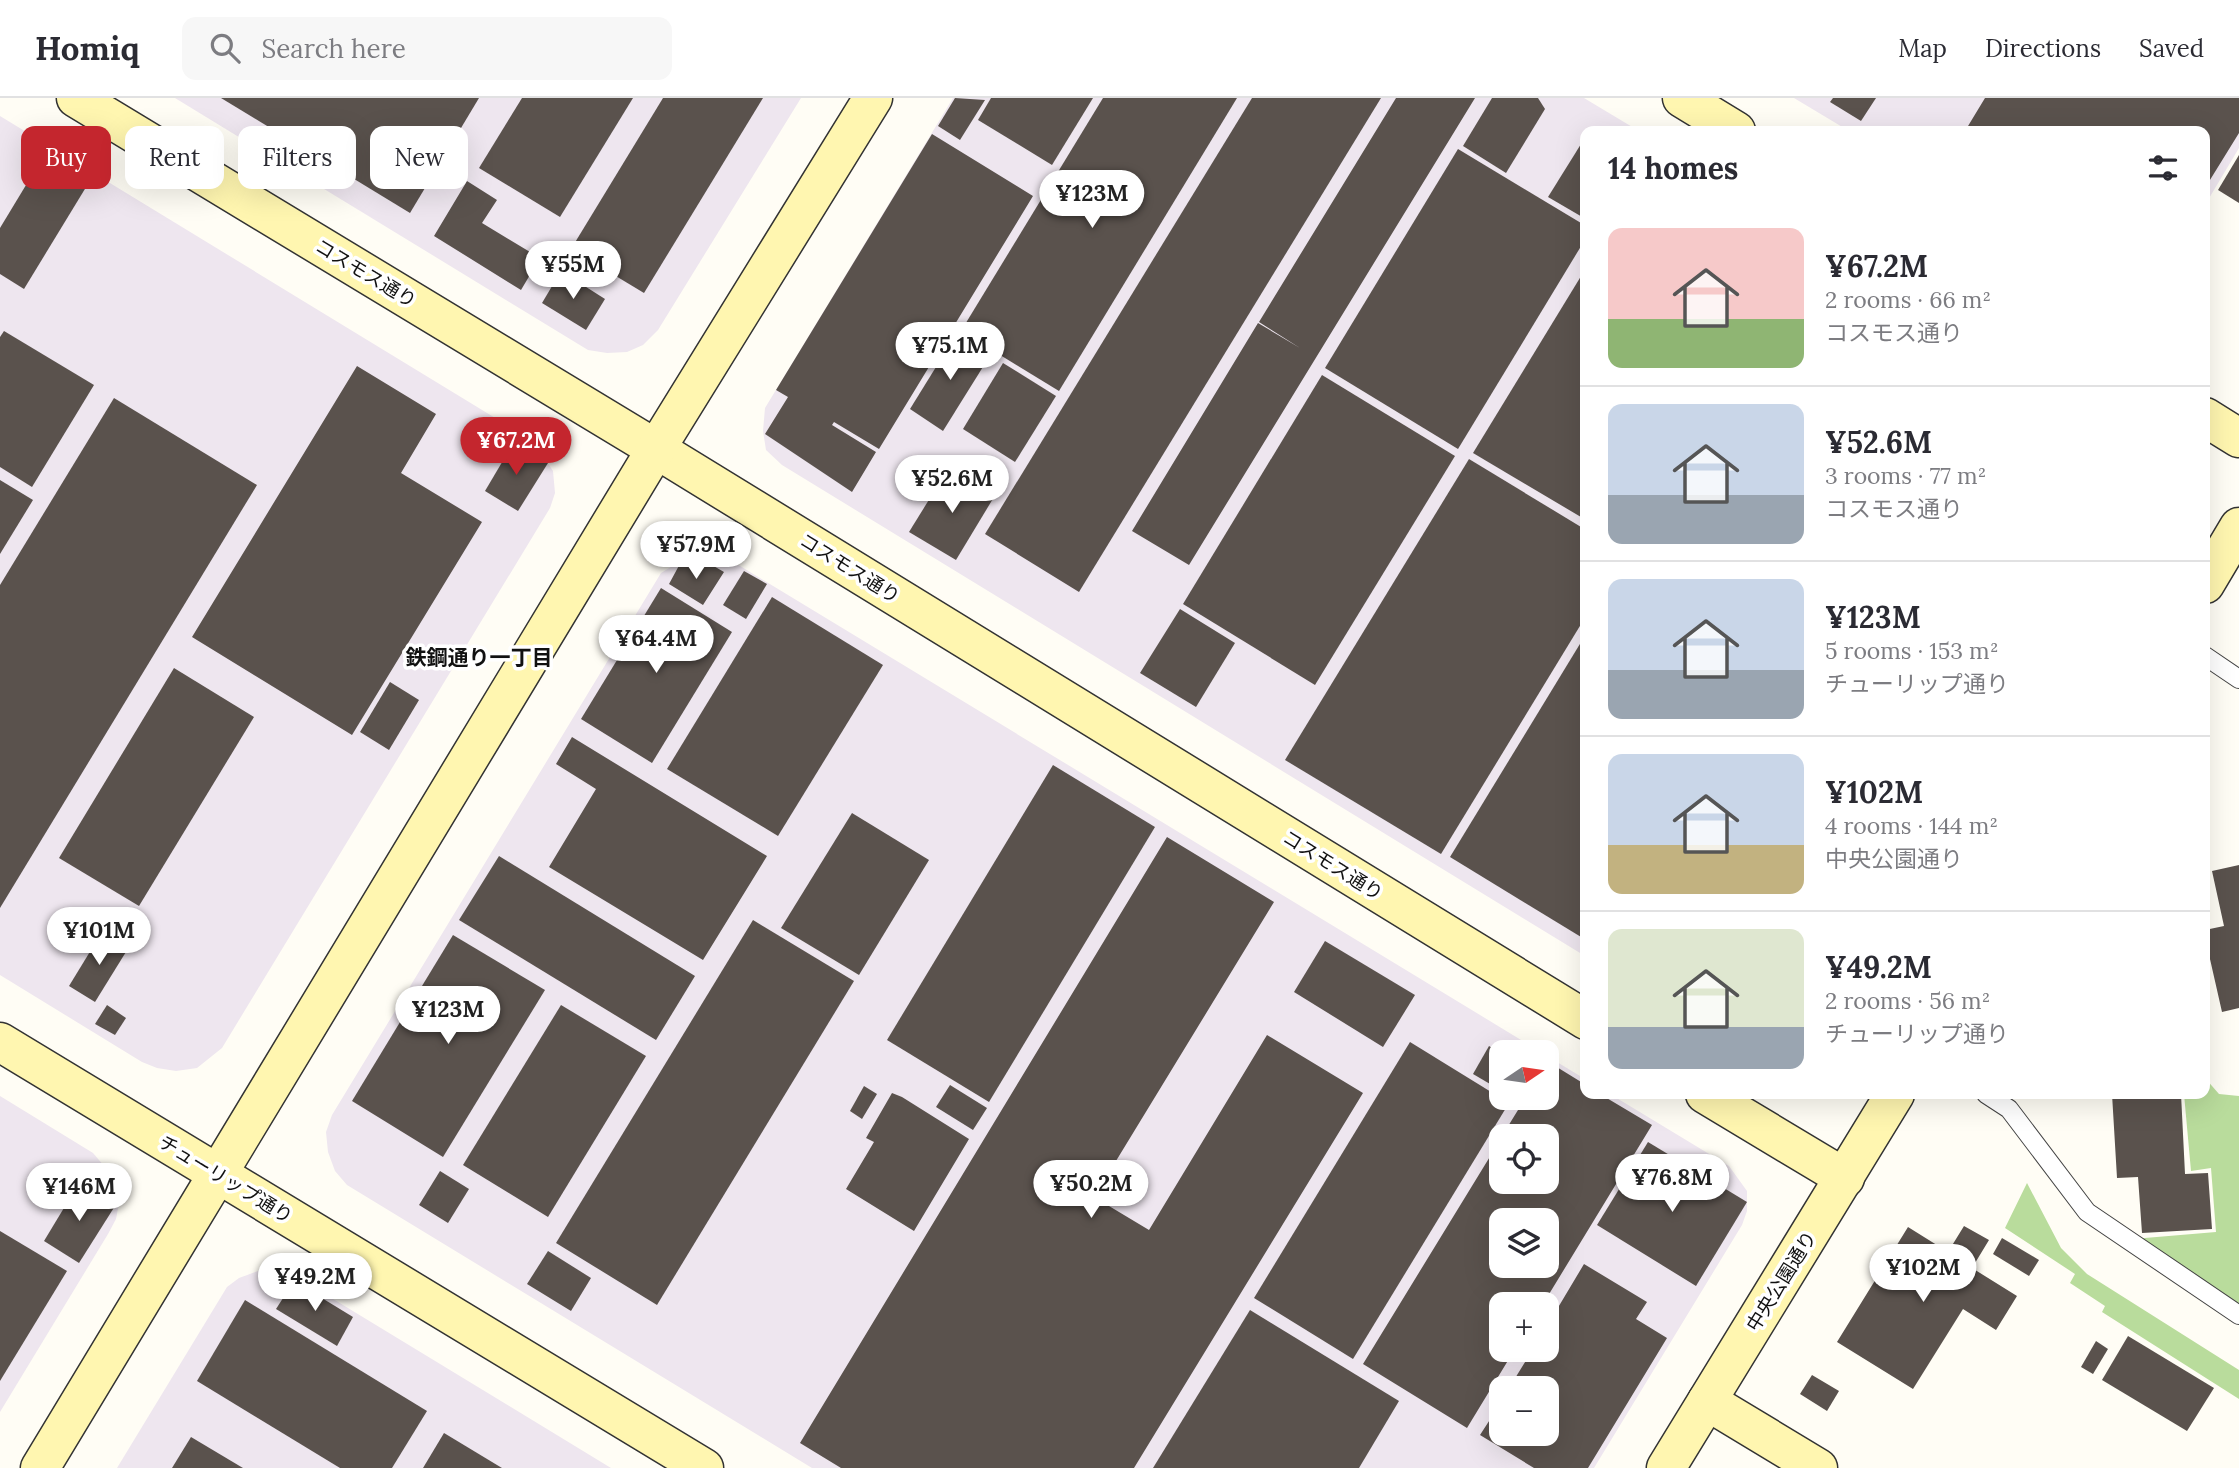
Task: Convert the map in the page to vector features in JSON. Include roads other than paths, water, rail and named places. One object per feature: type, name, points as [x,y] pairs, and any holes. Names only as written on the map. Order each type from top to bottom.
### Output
[{"type":"street","name":"コスモス通り","points":[[76,98],[656,449],[1580,1016]]},
{"type":"street","points":[[40,1468],[656,449],[873,98]]},
{"type":"street","points":[[1682,98],[1728,126]]},
{"type":"street","points":[[2210,420],[2239,438]]},
{"type":"street","points":[[2210,576],[2239,527]]},
{"type":"street","name":"チューリップ通り","points":[[0,1042],[704,1468]]},
{"type":"street","points":[[1713,1099],[1844,1178]]},
{"type":"street","name":"中央公園通り","points":[[1666,1468],[1892,1099]]},
{"type":"street","points":[[1707,1401],[1818,1468]]},
{"type":"lane","points":[[2210,659],[2239,679]]},
{"type":"lane","points":[[1994,1099],[2009,1109],[2087,1212],[2239,1315]]},
{"type":"district","name":"鉄鋼通り一丁目","points":[[479,658]]}]
